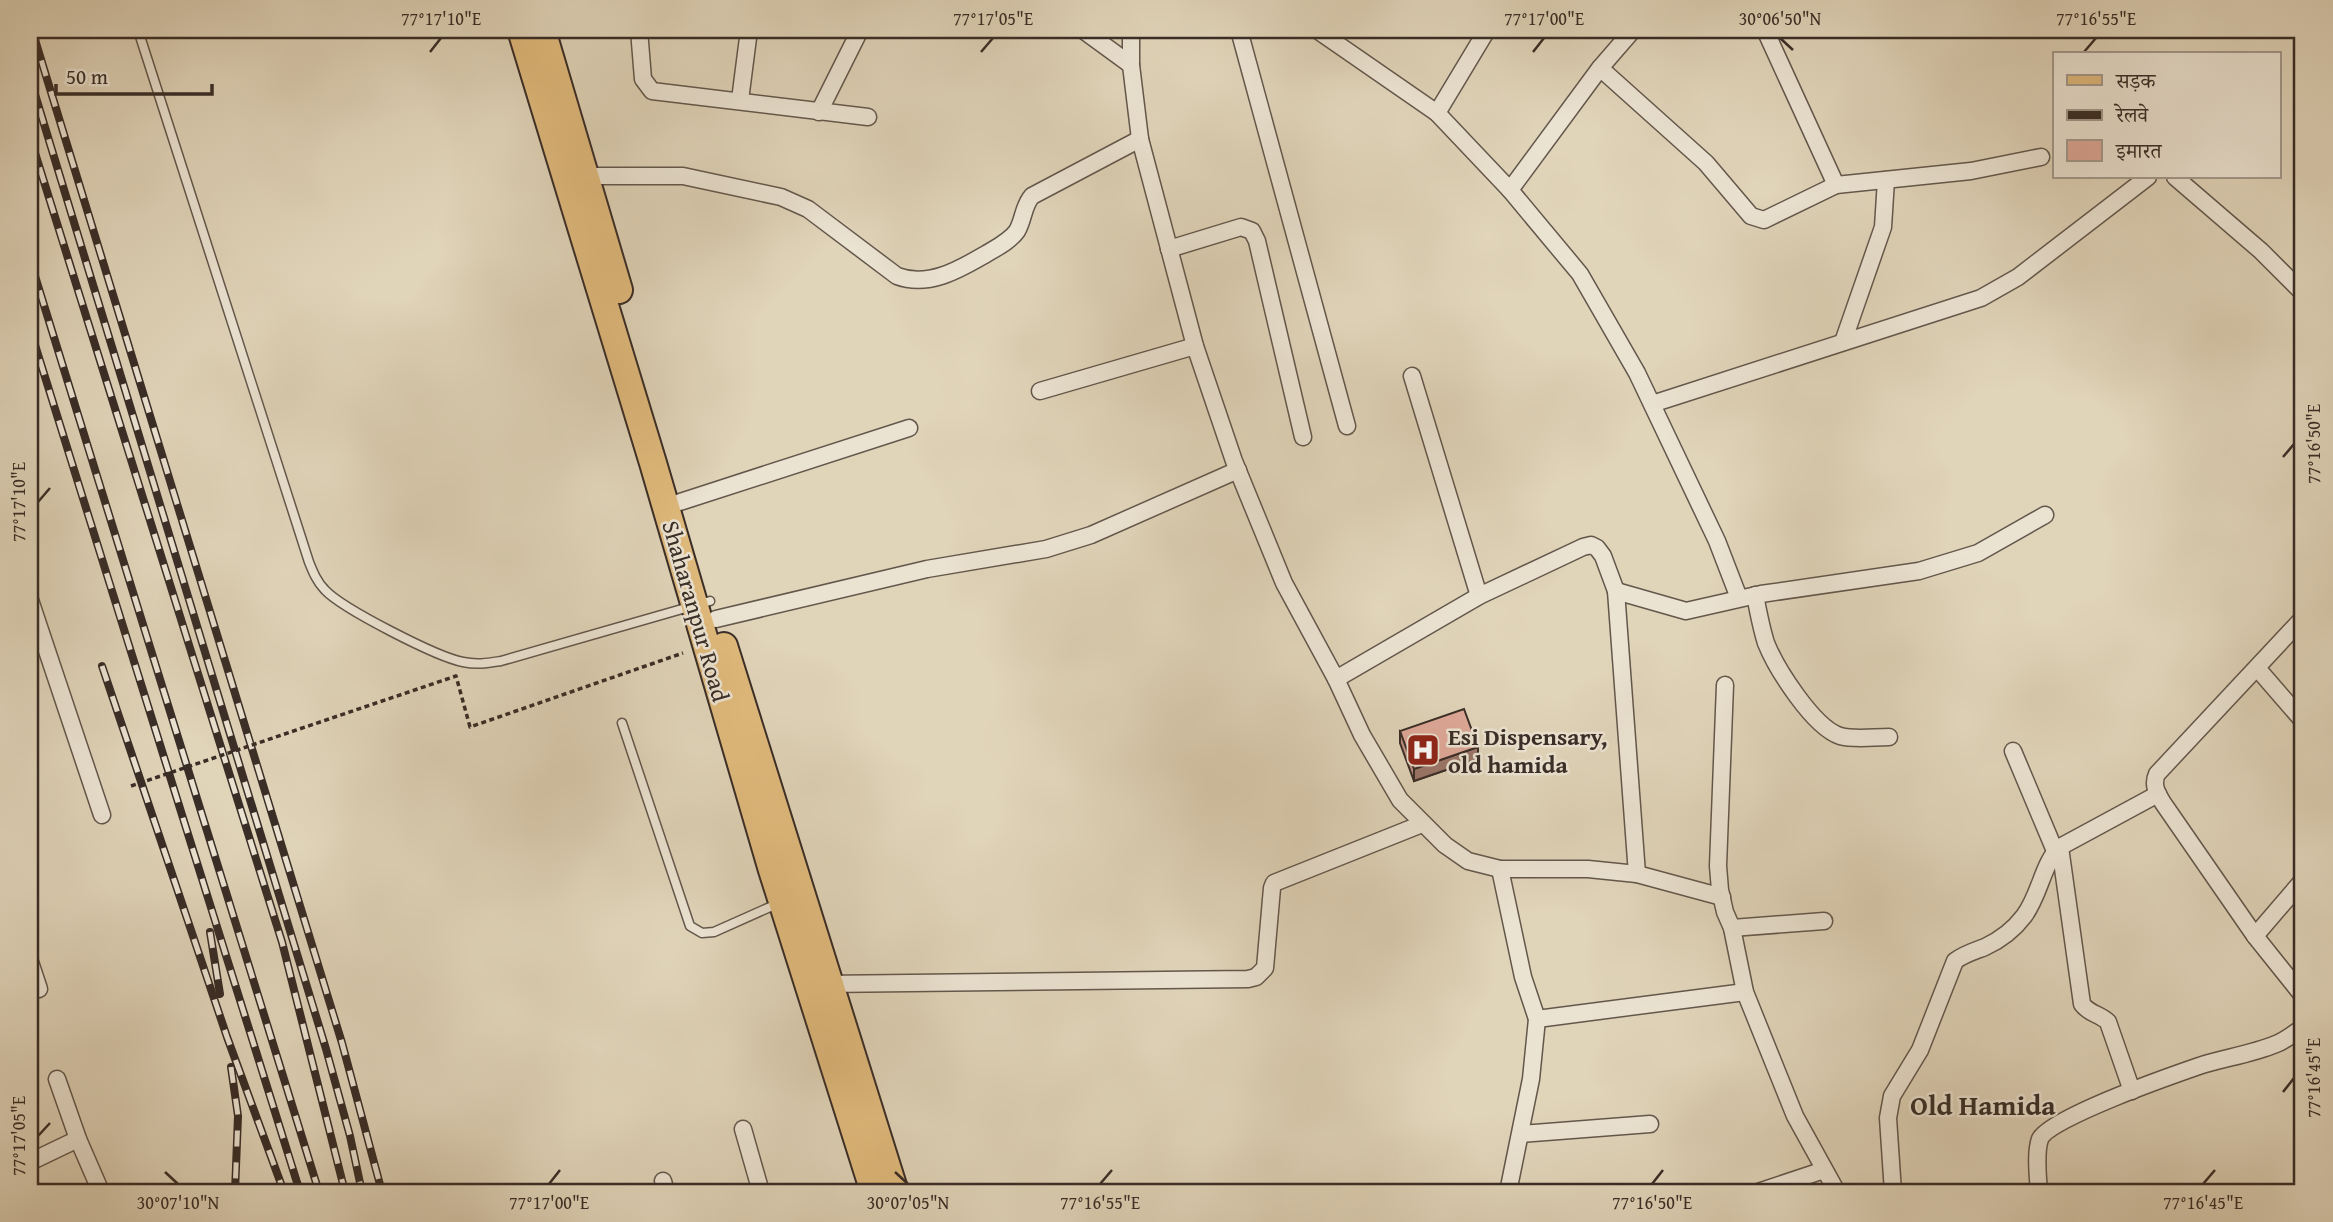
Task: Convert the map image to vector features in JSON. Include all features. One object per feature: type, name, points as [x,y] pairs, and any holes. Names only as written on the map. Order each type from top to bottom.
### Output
[{"type":"main road","name":"Shaharanpur Road","points":[[542,31],[707,608],[819,984],[874,1192]]},
{"type":"main road","name":"Shaharanpur Road","points":[[542,31],[587,176],[680,502],[782,902],[819,984],[895,1192]]},
{"type":"street","points":[[639,30],[643,79],[649,89],[869,117]]},
{"type":"street","points":[[740,100],[750,30]]},
{"type":"street","points":[[819,112],[860,30]]},
{"type":"street","points":[[1083,30],[1131,65]]},
{"type":"street","points":[[1131,30],[1131,65],[1140,139],[1195,346],[1238,470],[1284,583],[1336,679],[1362,735],[1400,800],[1445,845],[1468,861],[1500,869],[1588,869],[1637,874],[1722,897]]},
{"type":"street","points":[[1239,30],[1347,426]]},
{"type":"street","points":[[1317,30],[1437,113],[1510,190],[1580,274],[1637,373],[1787,681],[1816,719],[1838,735],[1853,738],[1889,737]]},
{"type":"street","points":[[1437,113],[1487,30]]},
{"type":"street","points":[[1510,190],[1600,68],[1633,30]]},
{"type":"street","points":[[1765,30],[1836,185]]},
{"type":"street","points":[[1600,68],[1706,163],[1755,218],[1765,220],[1836,185],[1971,171],[2041,157]]},
{"type":"street","points":[[587,176],[683,176],[781,197],[808,209],[897,276],[923,279],[949,275],[997,248],[1016,232],[1032,195],[1140,139]]},
{"type":"street","points":[[1652,404],[1981,298],[2018,277],[2147,178]]},
{"type":"street","points":[[2176,178],[2261,251],[2303,293]]},
{"type":"street","points":[[1843,342],[1883,227],[1886,180]]},
{"type":"street","points":[[1169,249],[1241,227],[1252,231],[1257,241],[1303,437]]},
{"type":"street","points":[[1040,391],[1195,346]]},
{"type":"street","points":[[1412,376],[1479,596]]},
{"type":"street","points":[[680,502],[909,428]]},
{"type":"street","points":[[707,608],[1046,549],[1091,535],[1238,470]]},
{"type":"street","points":[[1616,591],[1686,611],[1747,596],[1919,571],[1978,553],[2045,516]]},
{"type":"street","points":[[1336,679],[1479,596],[1591,545],[1597,548],[1603,556],[1616,591],[1637,874]]},
{"type":"street","points":[[30,600],[102,815]]},
{"type":"street","points":[[2302,622],[2157,774],[2154,787],[2255,936],[2303,996]]},
{"type":"street","points":[[2257,668],[2303,719]]},
{"type":"street","points":[[1725,685],[1718,866],[1722,897],[1732,928],[1745,992],[1796,1116],[1837,1192]]},
{"type":"street","points":[[2013,751],[2058,849],[2082,1004],[2087,1011],[2102,1016],[2108,1022],[2132,1091]]},
{"type":"street","points":[[1893,1192],[1888,1118],[1892,1096],[1920,1050],[1949,972],[1960,957],[1990,945],[2023,918],[2038,892],[2048,864],[2058,849],[2158,794]]},
{"type":"street","points":[[819,984],[1256,977],[1265,968],[1274,883],[1422,824]]},
{"type":"street","points":[[1500,869],[1523,977],[1536,1019],[1531,1079],[1508,1192]]},
{"type":"street","points":[[2255,936],[2303,880]]},
{"type":"street","points":[[1732,928],[1824,921]]},
{"type":"street","points":[[30,962],[40,989]]},
{"type":"street","points":[[1536,1019],[1745,992]]},
{"type":"street","points":[[2039,1192],[2041,1137],[2064,1120],[2132,1091],[2276,1044],[2303,1027]]},
{"type":"street","points":[[57,1079],[78,1139],[101,1192]]},
{"type":"street","points":[[1521,1134],[1650,1124]]},
{"type":"street","points":[[743,1129],[761,1192]]},
{"type":"street","points":[[30,1162],[78,1139]]},
{"type":"street","points":[[1758,1192],[1824,1170]]},
{"type":"lane","points":[[138,30],[309,562],[316,579],[325,590],[359,614],[446,657],[481,664],[707,608]]},
{"type":"lane","points":[[622,723],[690,926],[702,933],[714,932],[782,902]]},
{"type":"path","points":[[131,786],[456,676],[470,726],[683,653]]},
{"type":"building","points":[[1464,709],[1478,747],[1414,769],[1400,731]]},
{"type":"railway","points":[[32,30],[342,1043],[382,1192]]},
{"type":"railway","points":[[30,78],[326,1049],[362,1192]]},
{"type":"railway","points":[[30,137],[282,942],[345,1192]]},
{"type":"railway","points":[[30,260],[319,1192]]},
{"type":"railway","points":[[30,329],[300,1192]]},
{"type":"railway","points":[[102,666],[227,1037],[284,1192]]},
{"type":"railway","points":[[210,932],[220,994]]},
{"type":"railway","points":[[231,1067],[238,1116],[235,1192]]},
{"type":"place","name":"Esi Dispensary, old hamida","points":[[1423,750]]},
{"type":"district","name":"Old Hamida","points":[[1983,1104]]}]
